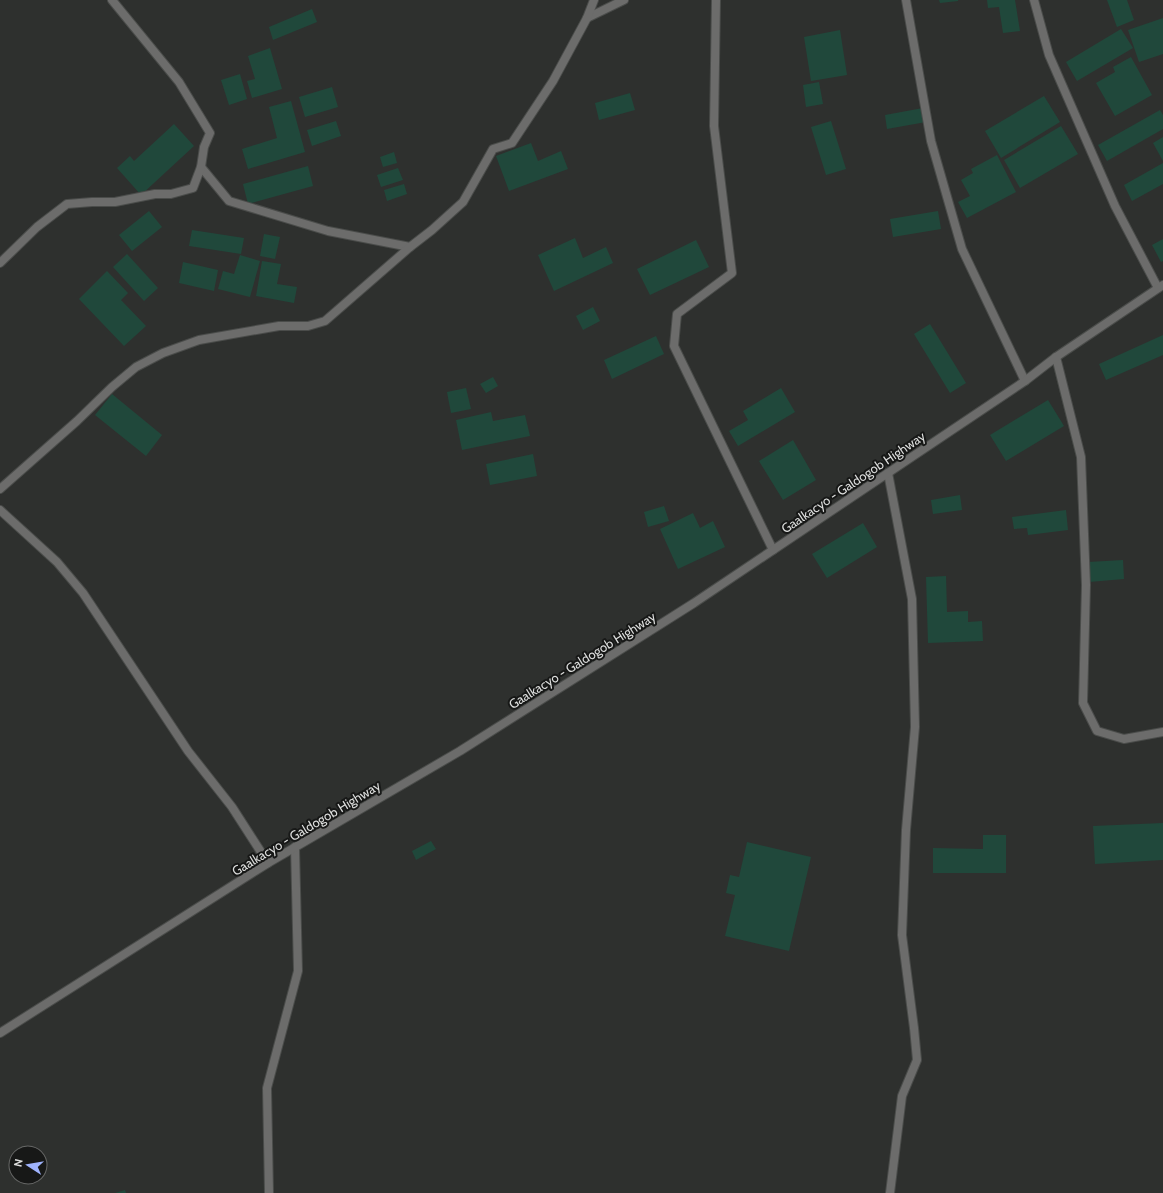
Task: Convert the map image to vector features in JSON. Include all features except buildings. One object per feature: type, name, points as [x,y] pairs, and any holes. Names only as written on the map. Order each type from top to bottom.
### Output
[{"type":"street","points":[[0,263],[37,227],[67,204],[115,202],[155,194],[171,194],[193,188],[201,167],[204,147],[210,133],[179,82],[112,0]]},
{"type":"street","points":[[0,489],[112,387],[136,367],[163,353],[199,340],[279,326],[308,326],[325,321],[463,202],[493,149],[512,143],[553,81],[587,18],[594,0]]},
{"type":"street","points":[[587,18],[624,0]]},
{"type":"street","points":[[716,0],[714,126],[732,273],[677,314],[674,346],[773,550]]},
{"type":"street","points":[[906,0],[932,141],[962,249],[1025,381]]},
{"type":"street","points":[[1034,0],[1049,55],[1115,206],[1160,286]]},
{"type":"street","points":[[201,167],[230,201],[328,231],[410,247]]},
{"type":"street","name":"Gaalkacyo - Galdogob Highway","points":[[0,1033],[268,863],[460,751],[694,603],[1025,381],[1056,357],[1160,286]]},
{"type":"street","points":[[1056,357],[1081,457],[1086,585],[1083,703],[1097,731],[1124,739],[1163,732]]},
{"type":"street","points":[[888,473],[912,599],[915,727],[906,830],[902,935],[917,1060],[902,1096],[890,1193]]},
{"type":"street","points":[[0,510],[58,562],[84,593],[188,751],[232,807],[268,863]]},
{"type":"street","points":[[270,1193],[267,1088],[298,971],[295,847]]}]
